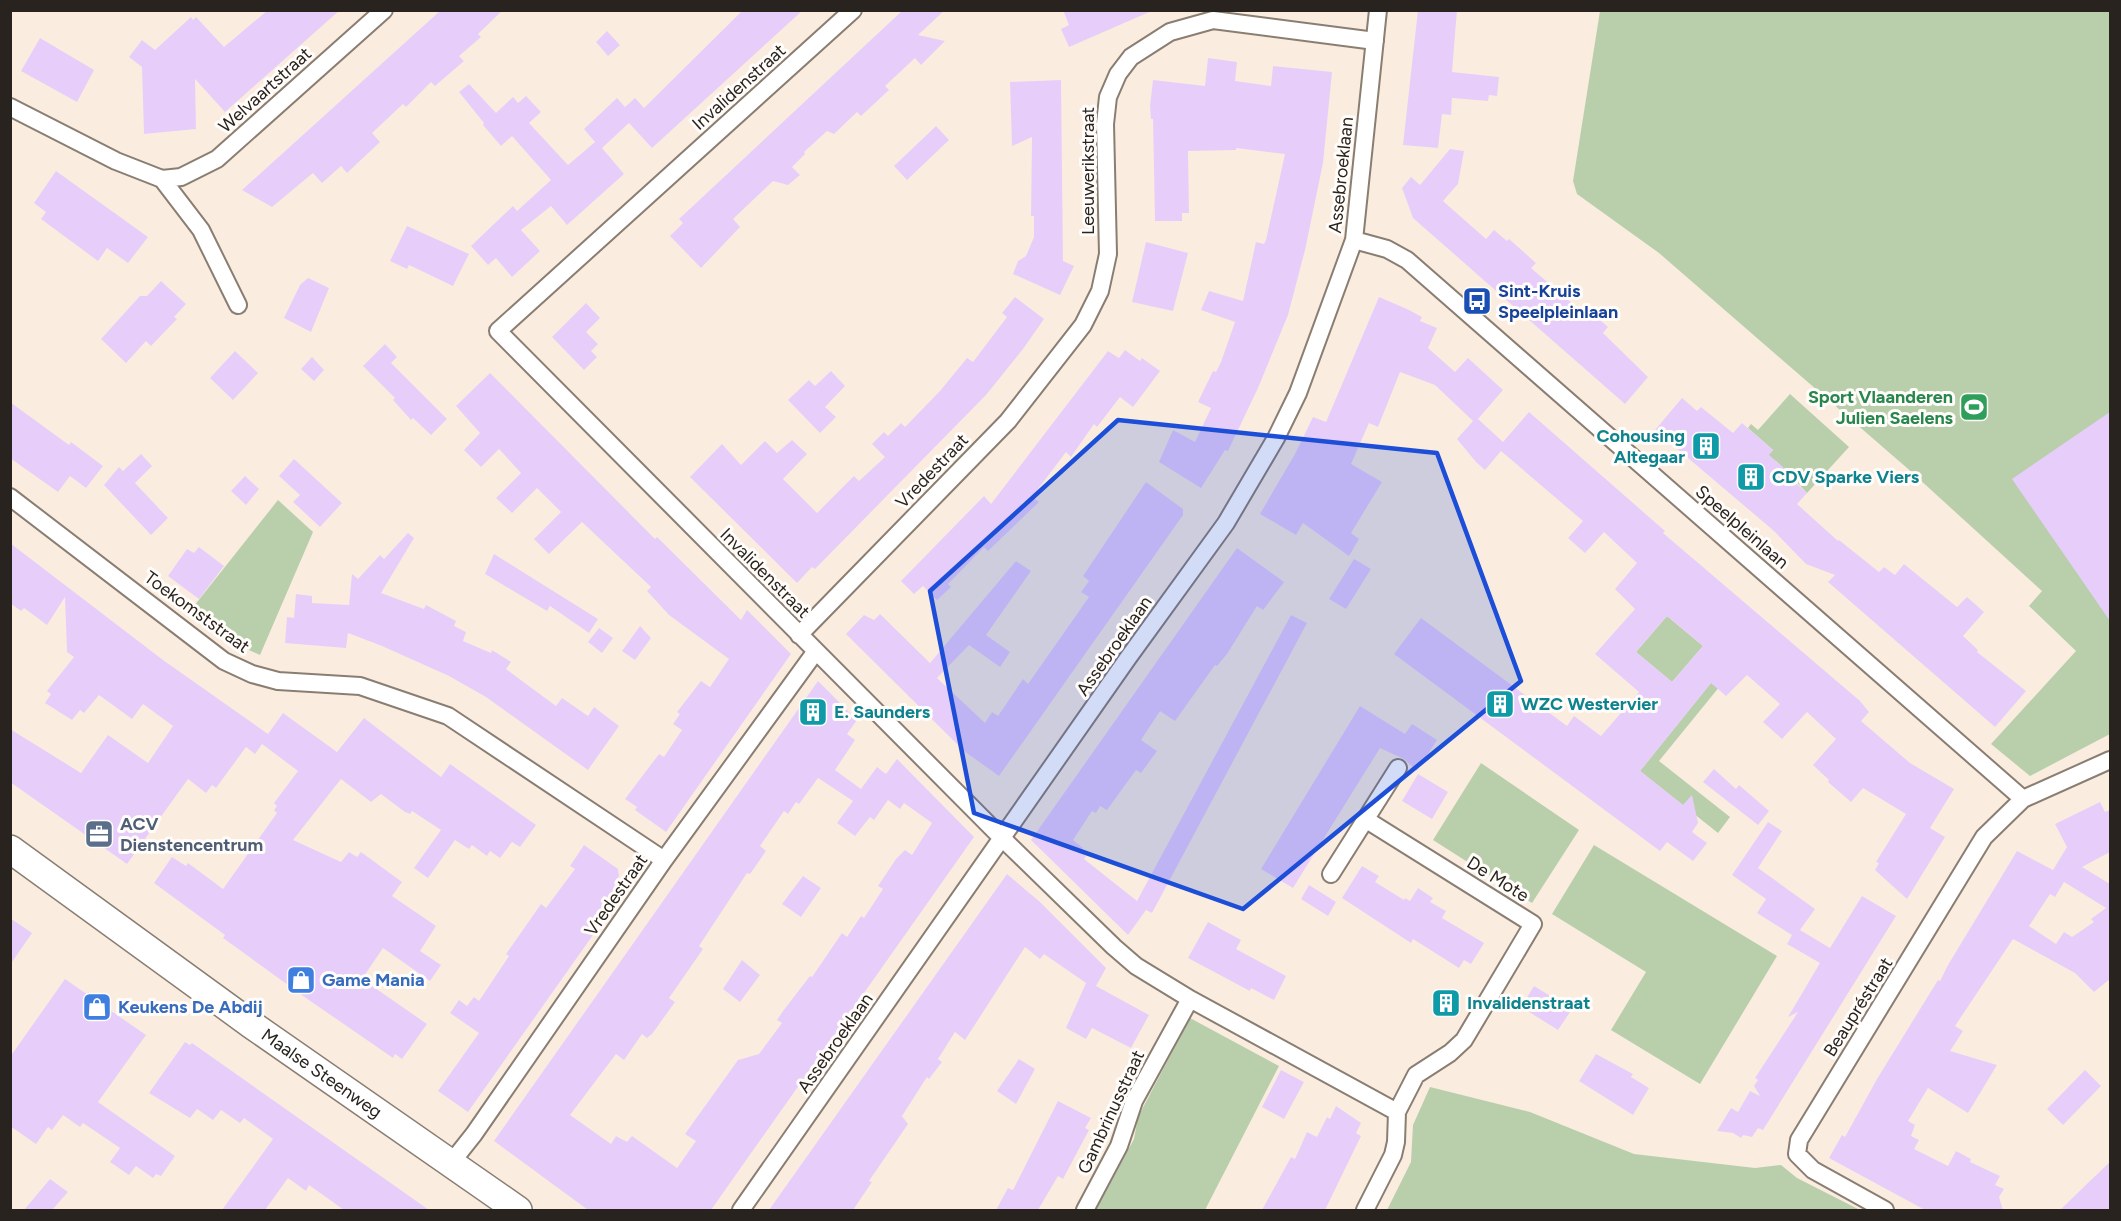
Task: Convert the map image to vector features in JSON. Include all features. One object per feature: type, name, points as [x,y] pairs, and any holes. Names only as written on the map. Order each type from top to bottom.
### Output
[{"type":"main road","name":"Maalse Steenweg","points":[[10,849],[252,1024],[518,1210]]},
{"type":"street","name":"Welvaartstraat","points":[[162,179],[181,177],[217,159],[384,10]]},
{"type":"street","name":"Invalidenstraat","points":[[853,10],[498,331],[1003,839],[1136,966],[1190,999],[1396,1112]]},
{"type":"street","name":"Assebroeklaan","points":[[741,1210],[1246,493],[1298,393],[1354,240],[1378,10]]},
{"type":"street","name":"Leeuwerikstraat","points":[[1083,325],[1100,291],[1108,254],[1105,124],[1108,97],[1118,74],[1131,57],[1170,32],[1213,20],[1375,41]]},
{"type":"street","points":[[10,107],[116,161],[162,179],[201,230],[238,305]]},
{"type":"street","name":"Speelpleinlaan","points":[[1354,240],[1388,249],[1407,260],[2023,799]]},
{"type":"street","name":"Vredestraat","points":[[799,635],[1008,421],[1083,325]]},
{"type":"street","name":"Toekomststraat","points":[[10,497],[224,661],[252,674],[278,681],[360,686],[448,716],[664,861]]},
{"type":"street","name":"Vredestraat","points":[[451,1163],[481,1124],[664,861],[816,651]]},
{"type":"street","points":[[2023,799],[2110,760]]},
{"type":"street","points":[[1331,874],[1398,768]]},
{"type":"street","name":"Beaupréstraat","points":[[1885,1210],[1813,1170],[1797,1154],[1799,1140],[1984,837],[2023,799]]},
{"type":"street","name":"De Mote","points":[[1365,819],[1533,924],[1464,1040],[1450,1053],[1416,1075],[1396,1112],[1396,1142],[1393,1155],[1365,1210]]},
{"type":"street","name":"Gambrinusstraat","points":[[1085,1210],[1119,1146],[1134,1101],[1190,999]]},
{"type":"highlighted area","points":[[1118,420],[1437,453],[1521,681],[1243,909],[974,813],[930,591]]},
{"type":"green space","name":"Sport Vlaanderen Julien Saelens","points":[[1600,11],[2110,11],[2110,734],[2030,776],[1991,744],[2076,651],[2029,606],[2042,591],[1907,468],[1659,253],[1577,194],[1573,181]]},
{"type":"green space","points":[[1790,394],[1849,447],[1807,493],[1776,461],[1766,458],[1773,450],[1748,428],[1751,424],[1758,430]]},
{"type":"green space","points":[[278,500],[313,532],[260,655],[231,642],[190,611]]},
{"type":"green space","points":[[1667,616],[1703,646],[1672,682],[1636,652]]},
{"type":"green space","points":[[1735,653],[1742,659],[1659,761],[1730,817],[1718,833],[1640,771]]},
{"type":"green space","points":[[1481,763],[1579,830],[1532,903],[1433,840]]},
{"type":"green space","points":[[1594,845],[1777,956],[1700,1084],[1611,1030],[1646,972],[1552,914]]},
{"type":"green space","points":[[1190,1018],[1279,1066],[1205,1210],[1096,1210],[1134,1139],[1138,1117]]},
{"type":"green space","points":[[1430,1087],[1530,1112],[1634,1154],[1755,1168],[1781,1165],[1797,1178],[1860,1210],[1387,1210],[1411,1162],[1413,1125]]},
{"type":"building","points":[[268,10],[340,10],[225,112],[195,79],[196,129],[144,134],[142,67],[129,57],[142,40],[155,50],[191,17],[193,20],[196,17],[224,47]]},
{"type":"building","points":[[441,10],[503,10],[478,34],[481,37],[459,56],[464,61],[435,86],[431,82],[406,107],[403,104],[372,133],[380,142],[347,173],[341,166],[322,183],[313,173],[272,207],[242,190]]},
{"type":"building","points":[[743,10],[803,10],[652,148],[629,123],[602,148],[624,174],[567,225],[551,206],[521,230],[540,251],[512,277],[496,258],[488,265],[471,246],[513,206],[517,211],[551,180],[512,136],[501,146],[459,92],[469,84],[496,113],[513,97],[518,103],[526,96],[541,112],[529,123],[568,165],[595,142],[584,129],[617,98],[625,107],[635,98],[644,108]]},
{"type":"building","points":[[903,10],[945,10],[918,35],[945,41],[921,65],[915,58],[885,86],[889,90],[861,116],[857,112],[834,134],[827,131],[804,152],[805,154],[792,167],[800,175],[788,185],[773,181],[733,219],[740,227],[701,268],[670,236],[683,223],[679,219]]},
{"type":"building","points":[[1063,10],[1154,10],[1069,47],[1061,29],[1069,25]]},
{"type":"building","points":[[1418,10],[1457,10],[1452,72],[1499,77],[1497,96],[1489,95],[1488,101],[1452,98],[1451,115],[1442,114],[1438,148],[1403,145]]},
{"type":"building","points":[[607,31],[620,45],[608,56],[596,42]]},
{"type":"building","points":[[40,38],[94,70],[77,102],[21,71]]},
{"type":"building","points":[[1208,58],[1237,62],[1235,81],[1271,86],[1273,66],[1332,72],[1323,163],[1305,250],[1288,315],[1258,388],[1228,451],[1225,450],[1201,488],[1159,462],[1173,430],[1195,442],[1211,408],[1198,402],[1213,371],[1216,372],[1221,362],[1235,322],[1201,310],[1209,291],[1243,301],[1256,242],[1264,244],[1266,240],[1285,154],[1236,148],[1236,150],[1188,151],[1189,213],[1182,213],[1182,221],[1155,221],[1153,119],[1151,119],[1150,106],[1153,80],[1205,86]]},
{"type":"building","points":[[1061,80],[1063,261],[1074,266],[1060,295],[1013,274],[1018,261],[1026,256],[1034,237],[1034,216],[1031,216],[1032,137],[1012,146],[1010,82]]},
{"type":"building","points":[[936,126],[949,140],[907,180],[894,166]]},
{"type":"building","points":[[1450,149],[1464,151],[1458,184],[1443,201],[1486,239],[1494,230],[1507,241],[1509,239],[1536,263],[1531,268],[1581,311],[1587,314],[1590,311],[1608,327],[1603,333],[1648,377],[1625,404],[1413,218],[1402,188],[1411,177],[1420,185]]},
{"type":"building","points":[[56,171],[148,237],[128,263],[107,248],[98,261],[41,219],[46,212],[34,203]]},
{"type":"building","points":[[407,226],[469,254],[453,286],[409,265],[407,269],[390,261]]},
{"type":"building","points":[[1146,242],[1188,253],[1173,311],[1132,302]]},
{"type":"building","points":[[308,278],[329,288],[311,332],[284,318],[300,285]]},
{"type":"building","points":[[161,281],[186,304],[174,317],[177,319],[151,346],[146,341],[126,363],[101,339],[140,296],[147,296]]},
{"type":"building","points":[[1015,297],[1044,319],[1023,349],[986,395],[815,569],[812,567],[797,583],[690,477],[722,444],[741,465],[765,441],[777,453],[792,440],[807,454],[783,479],[817,513],[854,476],[859,481],[885,457],[872,444],[884,432],[888,436],[901,423],[905,427],[940,391],[967,358],[973,362],[1007,317],[1002,313]]},
{"type":"building","points":[[1379,297],[1422,317],[1420,321],[1437,328],[1428,348],[1455,372],[1468,358],[1503,390],[1478,419],[1503,442],[1529,412],[1665,531],[1663,533],[1860,701],[1869,712],[1861,721],[1910,763],[1954,789],[1930,828],[1945,837],[1907,899],[1875,870],[1879,863],[1876,862],[1906,814],[1863,788],[1851,802],[1828,782],[1829,780],[1813,765],[1836,739],[1807,712],[1782,739],[1763,722],[1780,704],[1747,675],[1726,696],[1711,683],[1640,771],[1683,805],[1692,795],[1698,823],[1692,832],[1707,843],[1693,861],[1667,842],[1660,851],[1394,654],[1421,618],[1567,726],[1574,716],[1601,736],[1639,692],[1595,654],[1635,609],[1615,589],[1637,563],[1604,532],[1585,553],[1568,538],[1583,521],[1501,451],[1485,470],[1457,439],[1473,421],[1435,385],[1400,372],[1378,427],[1369,423],[1351,464],[1382,482],[1351,533],[1359,539],[1349,556],[1303,523],[1296,535],[1260,514],[1295,454],[1313,417],[1326,422]],"holes":[[[1667,616],[1703,646],[1672,682],[1636,652]]]},
{"type":"building","points":[[586,303],[600,318],[586,332],[598,344],[591,351],[597,357],[584,370],[552,337]]},
{"type":"building","points":[[385,344],[397,357],[391,363],[447,419],[431,435],[413,418],[411,420],[393,400],[395,398],[363,366]]},
{"type":"building","points":[[1125,350],[1140,361],[1142,358],[1160,371],[1133,407],[1120,397],[1097,427],[1094,424],[1071,457],[1066,452],[1032,497],[1039,502],[988,551],[984,547],[948,584],[951,587],[937,600],[923,586],[914,594],[901,581],[984,496],[991,504],[1108,351],[1119,358]]},
{"type":"building","points":[[235,351],[258,373],[233,400],[210,378]]},
{"type":"building","points":[[312,357],[324,370],[314,381],[301,369]]},
{"type":"building","points":[[831,371],[845,386],[825,407],[836,417],[820,433],[788,400],[809,380],[815,386]]},
{"type":"building","points":[[490,373],[655,539],[657,537],[741,620],[747,610],[791,654],[666,832],[635,810],[637,807],[625,799],[659,754],[664,757],[682,730],[673,724],[680,714],[677,712],[701,681],[710,687],[729,659],[669,615],[647,591],[651,587],[582,522],[549,554],[534,539],[561,512],[537,488],[512,513],[496,498],[521,473],[499,449],[481,467],[464,450],[480,433],[456,406]]},
{"type":"building","points":[[1682,398],[1697,411],[1701,407],[1733,433],[1742,423],[1773,450],[1769,455],[1792,475],[1790,478],[1807,493],[1797,504],[1838,541],[1879,572],[1884,567],[1895,575],[1904,564],[1957,607],[1967,597],[1984,612],[1963,636],[1978,650],[1977,652],[2026,691],[1995,727],[1828,582],[1835,575],[1806,564],[1774,531],[1655,430]]},
{"type":"building","points":[[10,402],[69,445],[71,442],[103,466],[86,488],[70,476],[58,492],[10,458]]},
{"type":"building","points":[[2110,412],[2110,621],[2012,479]]},
{"type":"building","points":[[141,454],[152,466],[135,483],[168,518],[151,535],[104,485],[119,467],[123,471]]},
{"type":"building","points":[[294,459],[342,503],[320,527],[293,502],[300,495],[279,476]]},
{"type":"building","points":[[245,476],[259,489],[246,505],[231,491]]},
{"type":"building","points":[[1146,482],[1183,509],[1183,515],[999,776],[964,751],[846,634],[864,615],[874,620],[880,614],[930,663],[1016,561],[1031,571],[986,635],[1010,652],[1000,667],[969,645],[937,678],[985,723],[992,712],[998,716],[1023,679],[1028,684],[1089,597],[1081,592],[1089,581],[1083,576]]},
{"type":"building","points":[[408,533],[414,538],[381,593],[424,609],[426,605],[456,621],[454,626],[466,632],[463,641],[491,653],[492,650],[511,662],[506,669],[556,706],[562,698],[588,716],[594,707],[619,726],[588,770],[486,697],[449,676],[382,646],[348,633],[346,648],[285,643],[287,617],[294,618],[296,594],[312,596],[312,603],[349,605],[352,574],[358,579],[380,555],[384,559]]},
{"type":"building","points":[[10,543],[163,660],[268,734],[283,713],[337,752],[364,718],[441,777],[450,764],[536,825],[520,847],[512,842],[500,858],[490,851],[487,856],[472,845],[469,849],[455,840],[428,878],[414,868],[441,830],[412,811],[410,814],[405,812],[381,794],[371,802],[341,779],[293,840],[341,862],[349,852],[357,857],[361,852],[402,882],[392,896],[436,926],[420,951],[441,965],[430,981],[383,948],[362,979],[427,1024],[402,1059],[395,1054],[393,1058],[306,998],[223,938],[225,935],[154,883],[172,857],[186,866],[188,863],[223,889],[277,813],[274,810],[277,806],[274,803],[298,771],[262,744],[255,754],[246,747],[216,788],[212,785],[206,793],[188,779],[127,864],[10,782],[10,729],[81,773],[108,735],[148,763],[173,726],[143,704],[132,719],[99,695],[84,713],[80,710],[72,720],[45,703],[51,694],[47,691],[74,657],[67,652],[65,597],[47,625],[24,608],[21,611],[10,603]]},
{"type":"building","points":[[199,547],[224,566],[199,599],[168,576],[187,549],[194,553]]},
{"type":"building","points":[[1237,548],[1284,582],[1263,610],[1257,606],[1227,654],[1217,666],[1215,665],[1175,721],[1160,711],[1141,740],[1157,751],[1141,773],[1136,770],[1107,810],[1100,806],[1096,813],[1092,811],[1073,840],[1083,848],[1080,852],[1086,856],[1084,859],[1137,901],[1291,615],[1307,623],[1152,913],[1146,910],[1128,935],[1031,840]]},
{"type":"building","points":[[494,554],[598,619],[589,633],[550,606],[547,611],[485,574]]},
{"type":"building","points":[[1354,559],[1371,569],[1346,609],[1329,599]]},
{"type":"building","points":[[640,626],[651,638],[635,660],[622,651]]},
{"type":"building","points":[[599,628],[613,638],[602,653],[588,642]]},
{"type":"building","points":[[818,681],[857,720],[847,734],[855,740],[835,770],[861,789],[877,767],[886,774],[897,759],[974,837],[711,1210],[588,1210],[494,1141]],"holes":[[[818,778],[853,801],[837,823],[855,836],[870,817],[874,820],[888,800],[900,809],[904,803],[932,823],[912,855],[905,850],[896,859],[878,886],[883,889],[864,918],[861,916],[847,937],[842,933],[812,977],[810,976],[783,1011],[777,1020],[782,1023],[759,1054],[738,1060],[685,1134],[696,1141],[677,1168],[632,1136],[627,1142],[616,1136],[611,1144],[570,1115],[616,1054],[624,1060],[642,1034],[647,1038],[652,1034],[675,1002],[669,998],[703,949],[699,946],[747,873],[750,874],[766,851],[760,846],[784,811],[788,814],[796,802],[799,804]]]},
{"type":"building","points":[[1360,706],[1405,734],[1412,724],[1437,740],[1417,771],[1404,759],[1380,748],[1293,888],[1261,869]]},
{"type":"building","points":[[1714,769],[1736,789],[1739,785],[1769,811],[1758,825],[1703,782]]},
{"type":"building","points":[[1418,774],[1448,792],[1432,819],[1402,801]]},
{"type":"building","points":[[2100,802],[2105,812],[2110,810],[2110,852],[2082,867],[2110,884],[2110,979],[2094,992],[2075,973],[2013,939],[1955,1026],[1963,1031],[1950,1051],[1997,1065],[1968,1113],[1928,1088],[1908,1121],[1915,1125],[1911,1136],[1919,1140],[1914,1149],[1948,1166],[1956,1151],[1971,1159],[1970,1162],[2000,1176],[1995,1185],[2004,1189],[1999,1197],[2003,1210],[1925,1210],[1829,1158],[1842,1135],[1845,1137],[1877,1079],[1938,980],[1940,981],[2017,851],[2053,870],[2067,847],[2055,824]],"holes":[[[2064,882],[2106,908],[2091,919],[2094,922],[2072,937],[2064,932],[2056,944],[2029,926],[2050,894],[2055,897]]]},
{"type":"building","points":[[1768,822],[1782,831],[1758,868],[1815,909],[1800,930],[1830,948],[1862,896],[1896,916],[1763,1130],[1758,1128],[1752,1137],[1743,1135],[1741,1138],[1733,1133],[1717,1131],[1731,1108],[1738,1112],[1750,1091],[1760,1096],[1754,1086],[1758,1080],[1755,1078],[1798,1012],[1788,1017],[1820,963],[1787,944],[1792,935],[1757,913],[1766,899],[1732,875]]},
{"type":"building","points":[[584,845],[618,869],[619,876],[614,884],[624,891],[468,1112],[438,1091],[479,1033],[450,1013],[459,1000],[467,1006],[474,997],[479,1001],[509,956],[506,954],[541,904],[546,908],[575,869],[570,866]]},
{"type":"building","points":[[1362,866],[1379,876],[1375,882],[1404,900],[1405,898],[1410,901],[1418,888],[1433,898],[1430,902],[1446,911],[1442,918],[1484,943],[1471,964],[1464,960],[1459,968],[1413,939],[1411,943],[1342,898]]},
{"type":"building","points":[[1007,874],[1040,902],[1106,968],[1096,986],[1149,1015],[1131,1048],[1092,1028],[1086,1039],[1066,1028],[1086,983],[1044,954],[1040,959],[1025,947],[965,1040],[955,1032],[938,1059],[942,1062],[929,1079],[927,1077],[902,1116],[908,1124],[869,1181],[872,1182],[853,1210],[769,1210]]},
{"type":"building","points":[[803,876],[821,888],[801,917],[782,904]]},
{"type":"building","points":[[1309,885],[1336,902],[1328,916],[1301,899]]},
{"type":"building","points":[[10,918],[32,933],[10,965]]},
{"type":"building","points":[[1208,922],[1241,940],[1236,949],[1286,976],[1274,1000],[1251,988],[1250,991],[1188,958]]},
{"type":"building","points":[[742,960],[760,975],[740,1002],[723,989]]},
{"type":"building","points":[[65,979],[146,1035],[98,1102],[175,1156],[161,1176],[156,1174],[153,1178],[136,1166],[129,1175],[110,1162],[120,1148],[83,1123],[80,1127],[63,1115],[52,1130],[48,1127],[36,1144],[10,1126],[10,1057]]},
{"type":"building","points":[[1534,986],[1572,1009],[1558,1030],[1521,1007]]},
{"type":"building","points":[[185,1042],[190,1045],[192,1043],[429,1210],[344,1210],[309,1185],[306,1191],[288,1178],[265,1210],[222,1210],[273,1139],[244,1118],[240,1123],[221,1110],[213,1120],[197,1109],[190,1118],[149,1093]]},
{"type":"building","points":[[1596,1054],[1633,1074],[1631,1077],[1649,1088],[1633,1115],[1579,1081]]},
{"type":"building","points":[[1019,1059],[1035,1069],[1016,1104],[997,1091]]},
{"type":"building","points":[[1281,1070],[1304,1082],[1284,1119],[1262,1107]]},
{"type":"building","points":[[2085,1070],[2101,1086],[2063,1125],[2047,1109]]},
{"type":"building","points":[[1058,1101],[1091,1118],[1085,1128],[1089,1130],[1063,1179],[1058,1176],[1038,1210],[996,1210],[1008,1188],[1013,1190]]},
{"type":"building","points":[[1336,1106],[1361,1123],[1356,1133],[1361,1136],[1325,1210],[1262,1210],[1291,1157],[1295,1159],[1307,1132],[1317,1137],[1327,1117],[1330,1119]]},
{"type":"building","points":[[2110,1162],[2110,1210],[2060,1210],[2091,1180]]},
{"type":"building","points":[[50,1179],[68,1192],[52,1210],[24,1210]]},
{"type":"place","name":"Sint-Kruis Speelpleinlaan","points":[[1477,301]]},
{"type":"place","name":"Sport Vlaanderen Julien Saelens","points":[[1974,407]]},
{"type":"place","name":"Cohousing Altegaar","points":[[1706,446]]},
{"type":"place","name":"CDV Sparke Viers","points":[[1751,477]]},
{"type":"place","name":"WZC Westervier","points":[[1500,704]]},
{"type":"place","name":"E. Saunders","points":[[813,712]]},
{"type":"place","name":"ACV Dienstencentrum","points":[[99,834]]},
{"type":"place","name":"Game Mania","points":[[301,980]]},
{"type":"place","name":"Invalidenstraat","points":[[1446,1003]]},
{"type":"place","name":"Keukens De Abdij","points":[[97,1007]]}]
